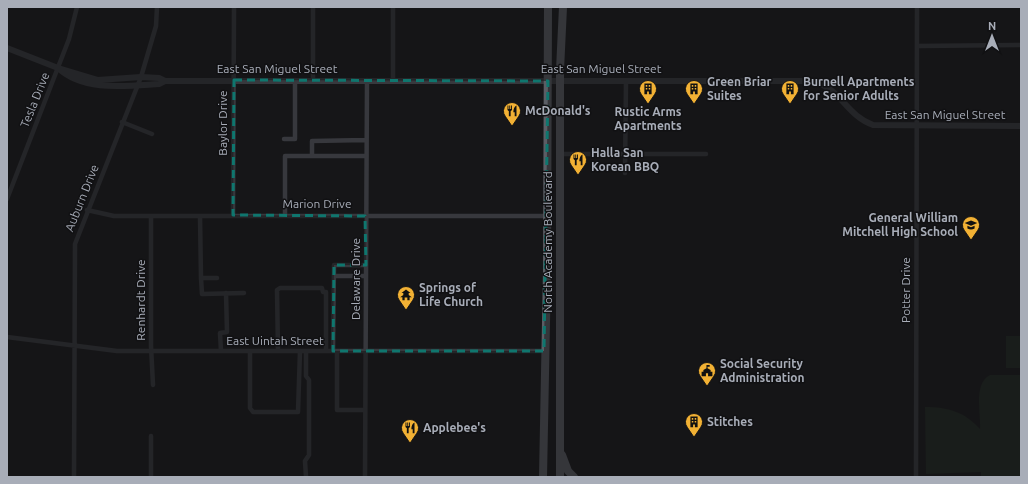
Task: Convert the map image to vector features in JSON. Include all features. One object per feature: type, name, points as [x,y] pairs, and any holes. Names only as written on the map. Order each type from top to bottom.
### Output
[{"type":"highway","name":"North Academy Boulevard","points":[[543,477],[547,216],[548,7]]},
{"type":"highway","name":"North Academy Boulevard","points":[[560,477],[560,39],[563,7]]},
{"type":"highway","points":[[559,448],[568,471],[574,477]]},
{"type":"street","name":"Tesla Drive","points":[[7,199],[69,39],[77,7]]},
{"type":"street","name":"Auburn Drive","points":[[74,477],[75,244],[87,210],[141,77],[156,26],[157,7]]},
{"type":"street","name":"Baylor Drive","points":[[233,215],[234,7]]},
{"type":"street","points":[[313,7],[313,80]]},
{"type":"street","points":[[393,7],[393,80]]},
{"type":"street","name":"Potter Drive","points":[[916,477],[917,7]]},
{"type":"street","points":[[917,46],[1021,46]]},
{"type":"street","points":[[7,48],[58,68],[98,80],[141,77]]},
{"type":"street","points":[[58,68],[66,75],[91,84],[138,85]]},
{"type":"street","name":"East San Miguel Street","points":[[141,77],[159,78],[165,81]]},
{"type":"street","name":"East San Miguel Street","points":[[138,85],[159,84],[165,81],[234,80],[560,82],[811,81],[830,88],[854,115],[865,122],[880,126],[1021,126]]},
{"type":"street","points":[[284,139],[295,139],[295,80]]},
{"type":"street","name":"Delaware Drive","points":[[365,477],[367,80]]},
{"type":"street","points":[[625,173],[626,81]]},
{"type":"street","points":[[122,122],[152,134]]},
{"type":"street","points":[[312,156],[312,141],[366,140]]},
{"type":"street","points":[[560,154],[706,154]]},
{"type":"street","points":[[285,215],[286,156],[366,156]]},
{"type":"street","name":"Marion Drive","points":[[87,210],[114,216],[547,216]]},
{"type":"street","name":"Renhardt Drive","points":[[151,216],[153,385]]},
{"type":"street","points":[[200,216],[202,294],[244,293]]},
{"type":"street","points":[[365,410],[337,410],[334,264],[366,265]]},
{"type":"street","points":[[334,276],[366,276]]},
{"type":"street","points":[[201,278],[217,278]]},
{"type":"street","points":[[278,352],[277,290],[280,288],[322,288],[323,292],[326,292],[326,352]]},
{"type":"street","points":[[220,351],[220,333],[227,332],[226,293]]},
{"type":"street","name":"East Uintah Street","points":[[7,337],[116,351],[544,352]]},
{"type":"street","points":[[250,352],[250,408],[253,412],[298,412],[300,352]]},
{"type":"street","points":[[306,352],[306,376],[309,380],[309,455],[305,461],[306,477]]},
{"type":"street","points":[[151,436],[151,477]]},
{"type":"highlighted area","points":[[234,80],[548,81],[544,351],[333,351],[334,265],[366,265],[365,216],[233,215]]},
{"type":"shaded area","points":[[1006,336],[1021,336],[1021,368],[1006,368]]},
{"type":"shaded area","points":[[990,375],[1021,375],[1021,476],[981,476],[981,472],[926,474],[925,407],[949,409],[968,418],[980,429],[979,399],[981,385]]},
{"type":"place","name":"Rustic Arms Apartments","points":[[648,104]]},
{"type":"place","name":"Green Briar Suites","points":[[694,104]]},
{"type":"place","name":"Burnell Apartments for Senior Adults","points":[[790,104]]},
{"type":"place","name":"McDonald's","points":[[512,126]]},
{"type":"place","name":"Halla San Korean BBQ","points":[[578,175]]},
{"type":"place","name":"General William Mitchell High School","points":[[971,240]]},
{"type":"place","name":"Springs of Life Church","points":[[406,310]]},
{"type":"place","name":"Social Security Administration","points":[[707,386]]},
{"type":"place","name":"Stitches","points":[[694,437]]},
{"type":"place","name":"Applebee's","points":[[410,443]]}]
